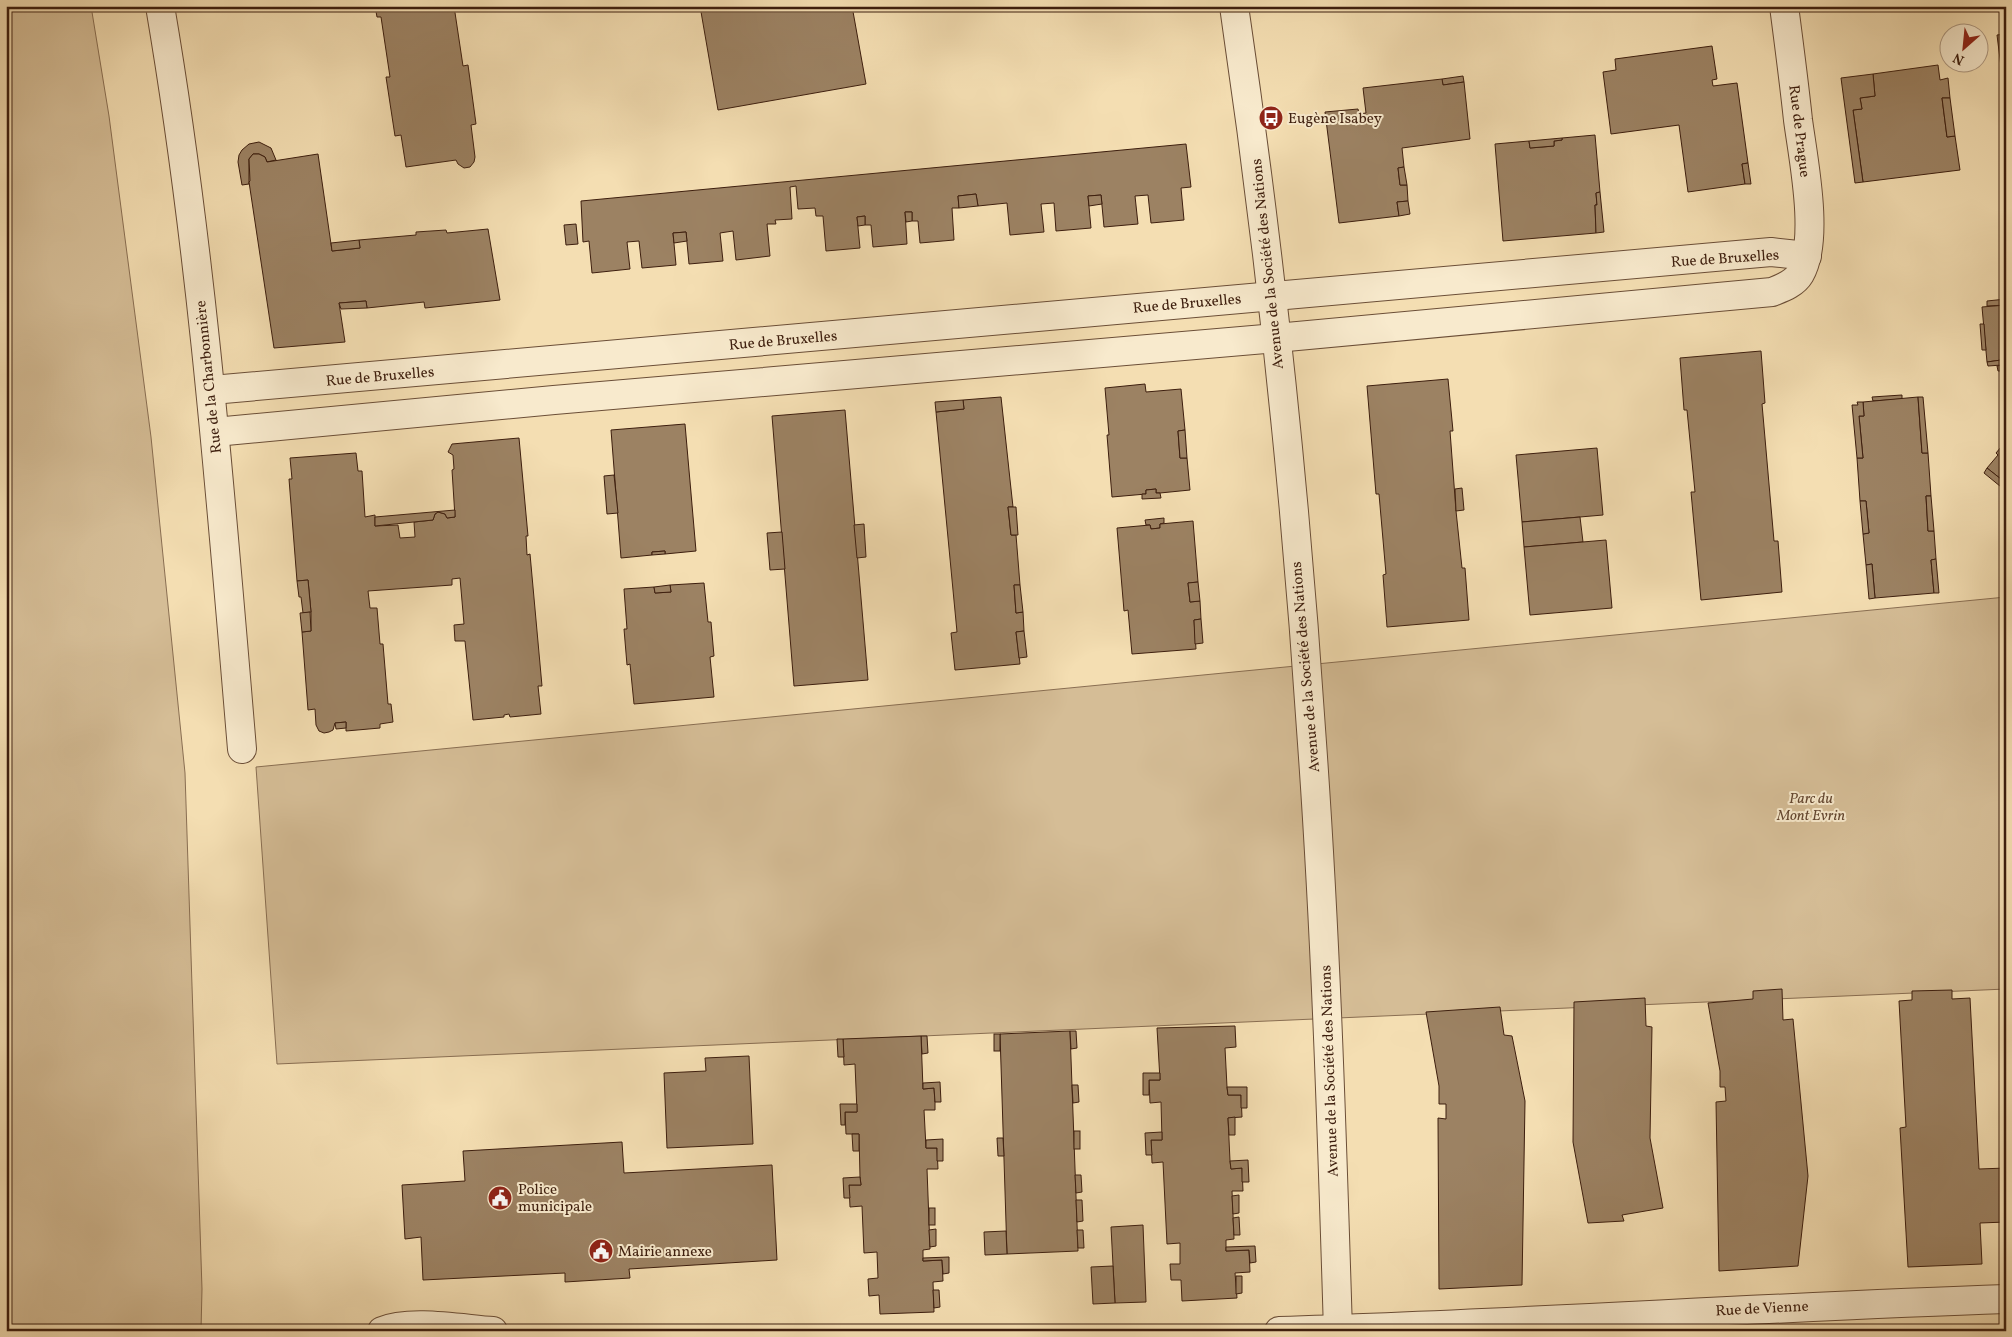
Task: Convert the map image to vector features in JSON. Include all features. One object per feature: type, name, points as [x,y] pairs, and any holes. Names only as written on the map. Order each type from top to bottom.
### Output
[{"type":"street","name":"Rue de la Charbonnière","points":[[160,6],[171,73],[212,390],[242,749]]},
{"type":"street","name":"Avenue de la Société des Nations","points":[[1234,6],[1256,157],[1272,295],[1313,750],[1323,917],[1338,1330]]},
{"type":"street","name":"Rue de Prague","points":[[1784,6],[1807,189],[1810,226],[1807,256]]},
{"type":"street","name":"Rue de Bruxelles","points":[[212,390],[1771,252],[1807,256],[1800,274],[1788,285],[1772,292],[1276,338],[564,399],[215,432]]},
{"type":"street","name":"Rue de Vienne","points":[[1279,1331],[1412,1327],[1861,1303],[2006,1299]]},
{"type":"street","points":[[382,1331],[390,1328],[418,1325],[493,1331]]},
{"type":"green space","points":[[6,6],[91,6],[109,116],[151,437],[185,773],[202,1289],[201,1331],[6,1331]]},
{"type":"green space","name":"Parc du Mont Evrin","points":[[2006,597],[2006,989],[277,1064],[256,767]]},
{"type":"building","points":[[375,6],[454,6],[463,66],[468,65],[476,124],[471,125],[475,157],[470,167],[464,168],[456,160],[406,167],[401,135],[395,136],[386,77],[390,77],[381,17],[377,17]]},
{"type":"building","points":[[700,6],[852,6],[866,84],[718,110]]},
{"type":"building","points":[[2006,34],[2006,91],[2004,91],[1997,35]]},
{"type":"building","points":[[1712,46],[1717,79],[1712,80],[1713,86],[1737,83],[1748,163],[1742,164],[1745,184],[1688,192],[1679,125],[1611,134],[1603,72],[1616,70],[1615,59]]},
{"type":"building","points":[[1938,65],[1940,80],[1948,78],[1950,98],[1942,98],[1947,137],[1955,136],[1960,170],[1863,182],[1853,110],[1862,109],[1860,98],[1875,96],[1873,74]]},
{"type":"building","points":[[1873,74],[1875,96],[1860,98],[1862,109],[1853,110],[1863,182],[1855,183],[1841,78]]},
{"type":"building","points":[[1463,76],[1464,82],[1443,85],[1442,79]]},
{"type":"building","points":[[1442,79],[1443,85],[1464,82],[1470,139],[1402,148],[1404,167],[1398,168],[1400,185],[1407,185],[1408,201],[1397,202],[1399,216],[1339,223],[1325,112],[1358,109],[1359,114],[1366,113],[1363,88]]},
{"type":"building","points":[[1942,98],[1950,98],[1955,136],[1947,137]]},
{"type":"building","points":[[1595,135],[1600,192],[1596,193],[1596,233],[1503,241],[1495,144],[1529,141],[1530,148],[1554,146],[1554,141],[1562,140],[1562,138]]},
{"type":"building","points":[[1562,138],[1562,140],[1554,141],[1554,146],[1530,148],[1529,141]]},
{"type":"building","points":[[259,142],[271,148],[276,160],[267,162],[265,157],[253,154],[249,159],[249,184],[242,185],[238,162],[239,155],[249,144]]},
{"type":"building","points":[[1186,144],[1191,187],[1181,188],[1184,220],[1151,223],[1148,195],[1135,196],[1138,224],[1104,227],[1101,195],[1088,196],[1091,228],[1056,231],[1054,203],[1041,204],[1044,232],[1010,235],[1007,203],[978,206],[976,194],[958,196],[959,208],[952,208],[954,240],[920,243],[918,221],[912,221],[912,212],[905,212],[907,244],[873,247],[871,225],[865,225],[865,216],[857,217],[860,248],[826,251],[823,216],[816,216],[815,208],[798,209],[796,186],[790,187],[792,219],[775,220],[776,224],[767,224],[770,256],[736,260],[733,231],[720,233],[723,261],[689,264],[686,232],[673,233],[676,265],[642,268],[639,241],[627,242],[630,269],[592,273],[589,241],[583,242],[581,201]]},
{"type":"building","points":[[253,154],[265,157],[267,162],[318,154],[332,251],[360,248],[359,240],[416,235],[416,232],[446,230],[447,233],[488,229],[500,300],[425,308],[424,302],[367,308],[366,301],[339,303],[345,342],[274,348],[249,182],[249,159]]},
{"type":"building","points":[[1748,163],[1751,184],[1745,184],[1742,164]]},
{"type":"building","points":[[1404,167],[1407,185],[1400,185],[1398,168]]},
{"type":"building","points":[[1600,192],[1604,232],[1596,233],[1596,193]]},
{"type":"building","points":[[976,194],[978,206],[959,208],[958,196]]},
{"type":"building","points":[[1101,195],[1102,204],[1089,206],[1088,196]]},
{"type":"building","points":[[1408,201],[1410,214],[1399,216],[1397,202]]},
{"type":"building","points":[[905,212],[912,212],[912,221],[906,222]]},
{"type":"building","points":[[865,216],[865,225],[858,226],[857,217]]},
{"type":"building","points":[[576,224],[578,244],[566,245],[564,225]]},
{"type":"building","points":[[686,232],[687,241],[674,243],[673,233]]},
{"type":"building","points":[[359,240],[360,248],[332,251],[331,243]]},
{"type":"building","points":[[2006,299],[2006,305],[1987,306],[1987,301]]},
{"type":"building","points":[[366,301],[367,308],[341,309],[339,303]]},
{"type":"building","points":[[2006,305],[2006,365],[2002,365],[2001,360],[1987,362],[1982,307]]},
{"type":"building","points":[[1980,324],[1984,324],[1986,350],[1982,350]]},
{"type":"building","points":[[1761,351],[1765,403],[1762,404],[1774,541],[1778,541],[1782,592],[1701,600],[1691,492],[1695,492],[1687,410],[1684,410],[1680,358]]},
{"type":"building","points":[[2001,360],[2002,365],[1988,366],[1987,362]]},
{"type":"building","points":[[2006,365],[2006,371],[1998,371],[1997,366]]},
{"type":"building","points":[[1448,379],[1453,431],[1450,431],[1456,511],[1462,568],[1465,568],[1469,620],[1387,627],[1383,575],[1386,574],[1379,494],[1376,494],[1367,386]]},
{"type":"building","points":[[1145,384],[1146,392],[1181,389],[1185,430],[1178,431],[1180,458],[1187,458],[1190,490],[1156,493],[1156,489],[1146,490],[1146,494],[1112,497],[1105,388]]},
{"type":"building","points":[[1902,395],[1902,399],[1873,401],[1872,397]]},
{"type":"building","points":[[1001,397],[1013,507],[1008,507],[1011,535],[1016,535],[1020,585],[1014,585],[1016,613],[1023,612],[1024,631],[1016,632],[1020,664],[955,670],[951,633],[957,632],[936,412],[964,409],[963,400]]},
{"type":"building","points":[[1918,397],[1922,453],[1928,453],[1931,496],[1926,496],[1928,531],[1934,531],[1936,559],[1931,560],[1934,593],[1875,598],[1872,564],[1866,565],[1863,534],[1869,533],[1866,501],[1860,501],[1857,458],[1863,458],[1859,416],[1864,416],[1863,402]]},
{"type":"building","points":[[1918,397],[1923,397],[1928,453],[1922,453]]},
{"type":"building","points":[[963,400],[964,409],[936,412],[935,402]]},
{"type":"building","points":[[1857,402],[1863,402],[1864,416],[1859,416],[1863,458],[1857,458],[1852,405],[1858,405]]},
{"type":"building","points":[[845,410],[868,680],[794,686],[772,416]]},
{"type":"building","points":[[685,424],[696,551],[665,554],[665,551],[652,552],[652,555],[621,558],[611,430]]},
{"type":"building","points":[[1185,430],[1187,458],[1180,458],[1178,431]]},
{"type":"building","points":[[519,438],[528,536],[526,536],[527,555],[530,554],[542,686],[538,686],[541,714],[510,717],[509,714],[504,715],[504,717],[473,720],[465,641],[455,641],[454,625],[464,624],[460,578],[452,579],[452,585],[368,591],[370,608],[377,608],[380,644],[383,644],[388,704],[391,704],[393,722],[380,724],[380,728],[346,731],[346,722],[335,723],[333,730],[329,732],[319,731],[316,725],[315,709],[308,710],[302,632],[311,631],[311,612],[308,580],[297,581],[289,479],[292,479],[290,458],[356,453],[358,471],[362,471],[365,517],[375,515],[375,526],[398,525],[400,538],[415,537],[414,522],[433,520],[438,512],[445,514],[447,518],[455,517],[453,455],[448,452],[452,444]]},
{"type":"building","points":[[2006,441],[2006,483],[1987,468],[1998,455],[1996,453]]},
{"type":"building","points":[[1597,448],[1603,515],[1522,522],[1516,455]]},
{"type":"building","points":[[1987,468],[2006,483],[2006,491],[1984,473]]},
{"type":"building","points":[[614,475],[618,513],[607,514],[604,476]]},
{"type":"building","points":[[1462,488],[1464,510],[1456,511],[1455,489]]},
{"type":"building","points":[[1156,489],[1156,493],[1160,493],[1161,498],[1142,499],[1142,494],[1146,494],[1146,490]]},
{"type":"building","points":[[1926,496],[1931,496],[1934,531],[1928,531]]},
{"type":"building","points":[[1860,501],[1866,501],[1869,533],[1863,534]]},
{"type":"building","points":[[1008,507],[1016,507],[1018,535],[1011,535]]},
{"type":"building","points":[[455,510],[455,517],[447,518],[445,514],[438,512],[433,520],[375,526],[375,517]]},
{"type":"building","points":[[1580,517],[1583,542],[1524,547],[1522,522]]},
{"type":"building","points":[[1164,518],[1164,523],[1160,524],[1160,528],[1151,529],[1150,525],[1146,525],[1145,520]]},
{"type":"building","points":[[1193,521],[1198,582],[1188,583],[1190,602],[1200,601],[1201,619],[1194,620],[1196,649],[1132,654],[1128,610],[1124,611],[1117,528],[1150,525],[1151,529],[1160,528],[1160,524]]},
{"type":"building","points":[[864,524],[866,557],[857,558],[854,525]]},
{"type":"building","points":[[782,532],[785,569],[770,570],[767,533]]},
{"type":"building","points":[[1606,540],[1612,608],[1530,615],[1524,547]]},
{"type":"building","points":[[665,551],[665,554],[652,555],[652,552]]},
{"type":"building","points":[[1936,559],[1939,593],[1934,593],[1931,560]]},
{"type":"building","points":[[1872,564],[1875,598],[1869,599],[1866,565]]},
{"type":"building","points":[[308,580],[311,612],[303,613],[297,581]]},
{"type":"building","points":[[1198,582],[1200,601],[1190,602],[1188,583]]},
{"type":"building","points":[[704,583],[708,622],[711,622],[714,656],[710,657],[714,697],[634,704],[630,664],[627,665],[624,629],[627,629],[624,589],[654,587],[655,593],[671,592],[670,585]]},
{"type":"building","points":[[670,585],[671,592],[655,593],[654,587]]},
{"type":"building","points":[[1014,585],[1020,585],[1023,612],[1016,613]]},
{"type":"building","points":[[310,612],[311,631],[302,632],[300,613]]},
{"type":"building","points":[[1201,619],[1203,643],[1195,644],[1194,620]]},
{"type":"building","points":[[1024,631],[1027,657],[1019,658],[1016,632]]},
{"type":"building","points":[[346,722],[346,728],[336,729],[335,723]]},
{"type":"building","points":[[1782,989],[1783,1020],[1793,1019],[1808,1176],[1798,1266],[1719,1271],[1716,1102],[1726,1101],[1725,1087],[1720,1087],[1720,1071],[1708,1003],[1753,999],[1753,991]]},
{"type":"building","points":[[1952,990],[1952,999],[1970,998],[1979,1169],[2006,1168],[2006,1222],[1980,1223],[1982,1264],[1908,1267],[1900,1128],[1906,1127],[1899,1001],[1912,1000],[1912,991]]},
{"type":"building","points":[[1645,998],[1646,1026],[1652,1027],[1650,1138],[1663,1208],[1622,1215],[1624,1221],[1588,1223],[1573,1142],[1574,1002]]},
{"type":"building","points":[[1500,1007],[1504,1035],[1512,1036],[1525,1101],[1522,1285],[1439,1289],[1438,1118],[1446,1119],[1446,1104],[1439,1104],[1439,1086],[1426,1012]]},
{"type":"building","points":[[1235,1026],[1236,1047],[1225,1048],[1227,1087],[1228,1095],[1241,1095],[1242,1117],[1228,1118],[1230,1161],[1231,1169],[1242,1168],[1243,1191],[1232,1191],[1234,1239],[1226,1240],[1226,1251],[1249,1250],[1250,1272],[1235,1273],[1237,1298],[1182,1301],[1181,1280],[1171,1280],[1170,1264],[1180,1264],[1180,1243],[1167,1244],[1163,1162],[1152,1163],[1151,1140],[1162,1140],[1161,1102],[1150,1103],[1149,1080],[1160,1080],[1157,1028]]},
{"type":"building","points":[[1070,1031],[1078,1251],[1007,1254],[1000,1034]]},
{"type":"building","points":[[1070,1031],[1076,1031],[1077,1048],[1071,1049]]},
{"type":"building","points":[[994,1034],[1000,1034],[1000,1051],[994,1051]]},
{"type":"building","points":[[921,1036],[927,1036],[928,1053],[922,1054]]},
{"type":"building","points":[[921,1036],[923,1089],[934,1088],[935,1102],[935,1110],[924,1110],[926,1148],[937,1148],[938,1169],[927,1169],[930,1249],[923,1250],[923,1261],[942,1260],[943,1281],[933,1282],[934,1312],[880,1314],[879,1295],[869,1296],[868,1279],[878,1278],[877,1252],[864,1253],[862,1206],[850,1207],[849,1185],[861,1185],[859,1134],[846,1134],[845,1112],[857,1112],[855,1064],[844,1065],[843,1039]]},
{"type":"building","points":[[837,1039],[843,1039],[844,1057],[838,1057]]},
{"type":"building","points":[[749,1056],[753,1144],[667,1148],[664,1073],[706,1071],[705,1058]]},
{"type":"building","points":[[1143,1073],[1160,1073],[1160,1080],[1149,1080],[1149,1095],[1143,1095]]},
{"type":"building","points":[[940,1082],[941,1102],[935,1102],[934,1088],[923,1089],[923,1083]]},
{"type":"building","points":[[1072,1085],[1078,1085],[1079,1102],[1073,1103]]},
{"type":"building","points":[[1227,1087],[1247,1087],[1247,1108],[1241,1108],[1241,1095],[1228,1095]]},
{"type":"building","points":[[840,1104],[857,1104],[857,1112],[845,1112],[845,1125],[841,1125]]},
{"type":"building","points":[[1235,1117],[1235,1135],[1229,1135],[1228,1118]]},
{"type":"building","points":[[1074,1131],[1080,1131],[1080,1149],[1074,1149]]},
{"type":"building","points":[[1162,1132],[1162,1140],[1151,1140],[1152,1155],[1146,1155],[1145,1133]]},
{"type":"building","points":[[852,1134],[859,1134],[859,1151],[853,1151]]},
{"type":"building","points":[[997,1138],[1003,1138],[1004,1156],[998,1156]]},
{"type":"building","points":[[943,1139],[943,1161],[937,1161],[937,1148],[926,1148],[926,1140]]},
{"type":"building","points":[[622,1142],[624,1173],[772,1165],[777,1260],[629,1269],[630,1278],[565,1282],[565,1273],[423,1280],[421,1237],[405,1239],[402,1185],[465,1181],[463,1151]]},
{"type":"building","points":[[1248,1160],[1249,1182],[1242,1182],[1242,1168],[1231,1169],[1230,1161]]},
{"type":"building","points":[[1075,1175],[1081,1175],[1082,1192],[1076,1193]]},
{"type":"building","points":[[860,1177],[861,1185],[849,1185],[850,1198],[844,1198],[843,1178]]},
{"type":"building","points":[[1239,1195],[1239,1213],[1233,1214],[1232,1196]]},
{"type":"building","points":[[1076,1200],[1082,1200],[1083,1221],[1077,1222]]},
{"type":"building","points":[[929,1208],[935,1208],[935,1225],[929,1225]]},
{"type":"building","points":[[1239,1217],[1240,1235],[1234,1235],[1233,1218]]},
{"type":"building","points":[[1143,1225],[1146,1302],[1115,1303],[1111,1227]]},
{"type":"building","points":[[936,1229],[936,1246],[930,1247],[929,1230]]},
{"type":"building","points":[[1077,1230],[1083,1230],[1084,1248],[1078,1248]]},
{"type":"building","points":[[1006,1231],[1007,1254],[985,1255],[984,1232]]},
{"type":"building","points":[[1255,1246],[1256,1262],[1250,1263],[1249,1250],[1226,1251],[1226,1247]]},
{"type":"building","points":[[949,1257],[949,1273],[943,1274],[942,1260],[923,1261],[923,1258]]},
{"type":"building","points":[[1113,1266],[1115,1303],[1093,1304],[1091,1267]]},
{"type":"building","points":[[1236,1276],[1242,1276],[1242,1293],[1236,1294]]},
{"type":"building","points":[[933,1290],[939,1290],[940,1307],[934,1308]]},
{"type":"place","name":"Eugène Isabey","points":[[1271,118]]},
{"type":"place","name":"Police municipale","points":[[500,1198]]},
{"type":"place","name":"Mairie annexe","points":[[601,1251]]}]
